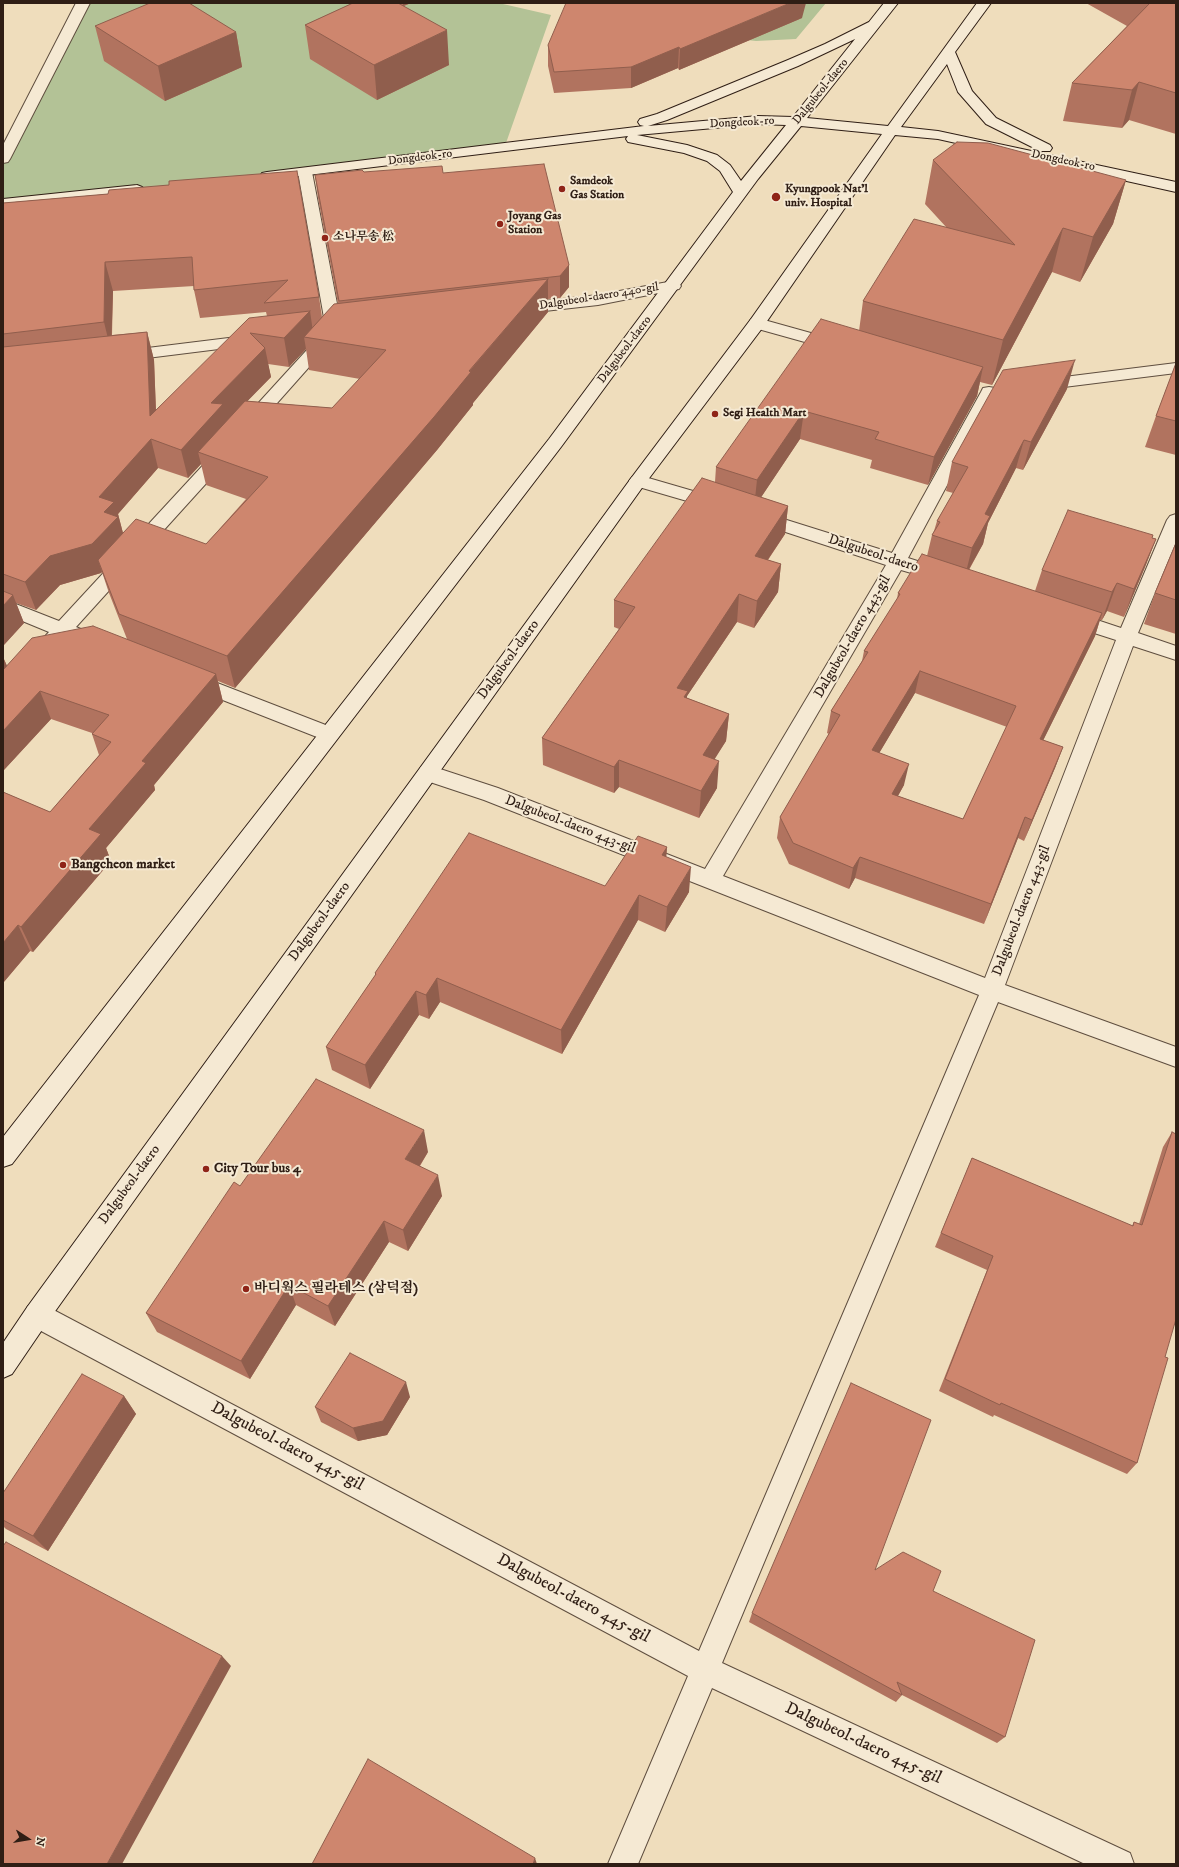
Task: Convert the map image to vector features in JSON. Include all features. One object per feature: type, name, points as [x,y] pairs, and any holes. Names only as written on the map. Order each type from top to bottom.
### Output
[{"type":"street","points":[[3,159],[83,3]]},
{"type":"street","name":"Dalgubeol-daero","points":[[3,1156],[555,442],[673,286],[741,192],[891,3]]},
{"type":"street","name":"Dalgubeol-daero","points":[[3,1365],[37,1315],[638,481],[757,323],[891,131],[984,3]]},
{"type":"street","points":[[604,134],[662,117],[830,47],[875,23]]},
{"type":"street","points":[[949,53],[965,92],[972,102],[991,122],[1081,165]]},
{"type":"street","name":"Dongdeok-ro","points":[[252,178],[604,134],[758,120],[798,121],[938,135],[1081,165],[1176,187]]},
{"type":"street","points":[[604,134],[687,148],[712,158],[724,168],[741,192]]},
{"type":"street","points":[[305,172],[342,330]]},
{"type":"street","points":[[3,204],[149,189]]},
{"type":"street","name":"Dalgubeol-daero 440-gil","points":[[505,311],[598,300],[673,286]]},
{"type":"street","points":[[757,323],[854,351]]},
{"type":"street","points":[[311,333],[342,330]]},
{"type":"street","points":[[3,695],[64,630],[236,439],[342,330]]},
{"type":"street","points":[[106,358],[271,338]]},
{"type":"street","points":[[1028,387],[1176,368]]},
{"type":"street","name":"Dalgubeol-daero 443-gil","points":[[710,879],[897,561],[989,390]]},
{"type":"street","name":"Dalgubeol-daero","points":[[638,481],[738,510],[956,581]]},
{"type":"street","name":"Dalgubeol-daero 443-gil","points":[[992,990],[1127,636],[1176,520]]},
{"type":"street","points":[[3,606],[92,641]]},
{"type":"street","points":[[1053,612],[1176,653]]},
{"type":"street","points":[[179,675],[329,734]]},
{"type":"street","name":"Dalgubeol-daero 443-gil","points":[[428,773],[491,794],[992,990],[1176,1057]]},
{"type":"street","points":[[623,1864],[704,1669],[992,990]]},
{"type":"street","name":"Dalgubeol-daero 445-gil","points":[[37,1315],[704,1669],[1119,1864]]},
{"type":"green space","points":[[83,3],[504,3],[503,4],[551,15],[506,143],[305,172],[3,204],[3,159]]},
{"type":"green space","points":[[725,3],[826,3],[796,39],[756,41],[711,36]]},
{"type":"building","points":[[150,3],[189,3],[236,32],[158,66],[95,26]]},
{"type":"building","points":[[353,3],[398,3],[447,30],[374,65],[305,25]]},
{"type":"building","points":[[566,3],[790,3],[680,49],[679,47],[631,67],[554,72],[548,45]]},
{"type":"building","points":[[1150,3],[1176,3],[1176,93],[1139,82],[1132,90],[1072,83]]},
{"type":"building","points":[[957,142],[988,143],[1126,180],[1093,237],[1063,228],[1003,340],[863,301],[914,219],[1015,245],[933,160]]},
{"type":"building","points":[[544,164],[569,265],[560,276],[339,301],[315,175],[362,170],[364,172],[442,166],[443,173]]},
{"type":"building","points":[[297,171],[319,297],[264,303],[288,280],[194,290],[192,257],[105,262],[104,322],[3,334],[3,203],[108,194],[109,190],[169,185],[169,181]]},
{"type":"building","points":[[548,279],[469,371],[471,372],[434,417],[227,656],[119,614],[98,560],[136,519],[206,544],[268,477],[198,452],[245,401],[332,408],[386,350],[304,337],[334,304]]},
{"type":"building","points":[[310,311],[284,338],[250,333],[265,348],[211,403],[223,404],[181,450],[151,439],[99,497],[114,502],[104,512],[118,517],[92,544],[50,556],[25,582],[3,574],[3,347],[147,332],[150,416],[249,318]]},
{"type":"building","points":[[821,319],[983,367],[934,457],[875,439],[879,432],[804,411],[757,480],[716,467]]},
{"type":"building","points":[[1075,360],[1031,442],[1024,440],[985,514],[990,516],[972,548],[932,535],[940,522],[937,521],[968,467],[952,462],[1003,370]]},
{"type":"building","points":[[1176,363],[1176,421],[1156,416]]},
{"type":"building","points":[[702,478],[788,506],[755,556],[781,564],[757,601],[739,594],[677,688],[688,691],[684,697],[729,714],[703,755],[719,761],[701,791],[619,760],[614,767],[542,738],[635,607],[614,600]]},
{"type":"building","points":[[1068,510],[1153,535],[1152,538],[1156,539],[1134,589],[1117,583],[1112,592],[1042,570]]},
{"type":"building","points":[[1176,543],[1176,600],[1155,593]]},
{"type":"building","points":[[922,554],[1102,613],[1040,739],[1063,747],[1032,820],[1025,817],[991,904],[860,857],[853,868],[793,843],[780,817],[840,715],[831,711],[868,652],[864,651],[900,594],[898,593]],"holes":[[[920,671],[1016,706],[963,819],[892,794],[909,764],[872,750]]]},
{"type":"building","points":[[3,591],[13,595],[3,606]]},
{"type":"building","points":[[93,626],[216,674],[142,761],[146,763],[89,829],[101,834],[21,927],[18,925],[3,943],[3,792],[50,812],[111,742],[92,734],[109,715],[40,691],[3,731],[3,670],[32,638]]},
{"type":"building","points":[[469,833],[605,886],[638,836],[667,847],[662,855],[691,867],[667,907],[639,895],[561,1030],[437,978],[426,995],[416,991],[365,1065],[326,1047],[376,974],[375,973]]},
{"type":"building","points":[[316,1079],[424,1130],[405,1159],[438,1175],[403,1230],[384,1221],[328,1306],[289,1285],[241,1361],[146,1313],[234,1182],[240,1186]]},
{"type":"building","points":[[1172,1132],[1176,1134],[1176,1319],[1165,1357],[1168,1358],[1137,1463],[1001,1403],[1000,1405],[945,1379],[993,1256],[941,1233],[972,1158],[1133,1226],[1134,1222],[1142,1225]]},
{"type":"building","points":[[350,1353],[406,1382],[383,1421],[353,1428],[315,1407]]},
{"type":"building","points":[[82,1374],[124,1396],[33,1536],[3,1520],[3,1493]]},
{"type":"building","points":[[851,1383],[931,1420],[875,1570],[903,1552],[941,1571],[933,1591],[1035,1640],[1005,1737],[897,1682],[902,1695],[752,1613]]},
{"type":"building","points":[[6,1542],[222,1656],[107,1864],[3,1864],[3,1546]]},
{"type":"building","points":[[368,1759],[535,1858],[533,1864],[312,1864]]},
{"type":"place","name":"Samdeok Gas Station","points":[[562,189]]},
{"type":"place","name":"Kyungpook Nat'l univ. Hospital","points":[[776,197]]},
{"type":"place","name":"Joyang Gas Station","points":[[500,224]]},
{"type":"place","name":"소나무송 松","points":[[325,238]]},
{"type":"place","name":"Segi Health Mart","points":[[715,414]]},
{"type":"place","name":"Bangcheon market","points":[[63,865]]},
{"type":"place","name":"City Tour bus 4","points":[[206,1169]]},
{"type":"place","name":"바디웍스 필라테스 (삼덕점)","points":[[246,1289]]}]
